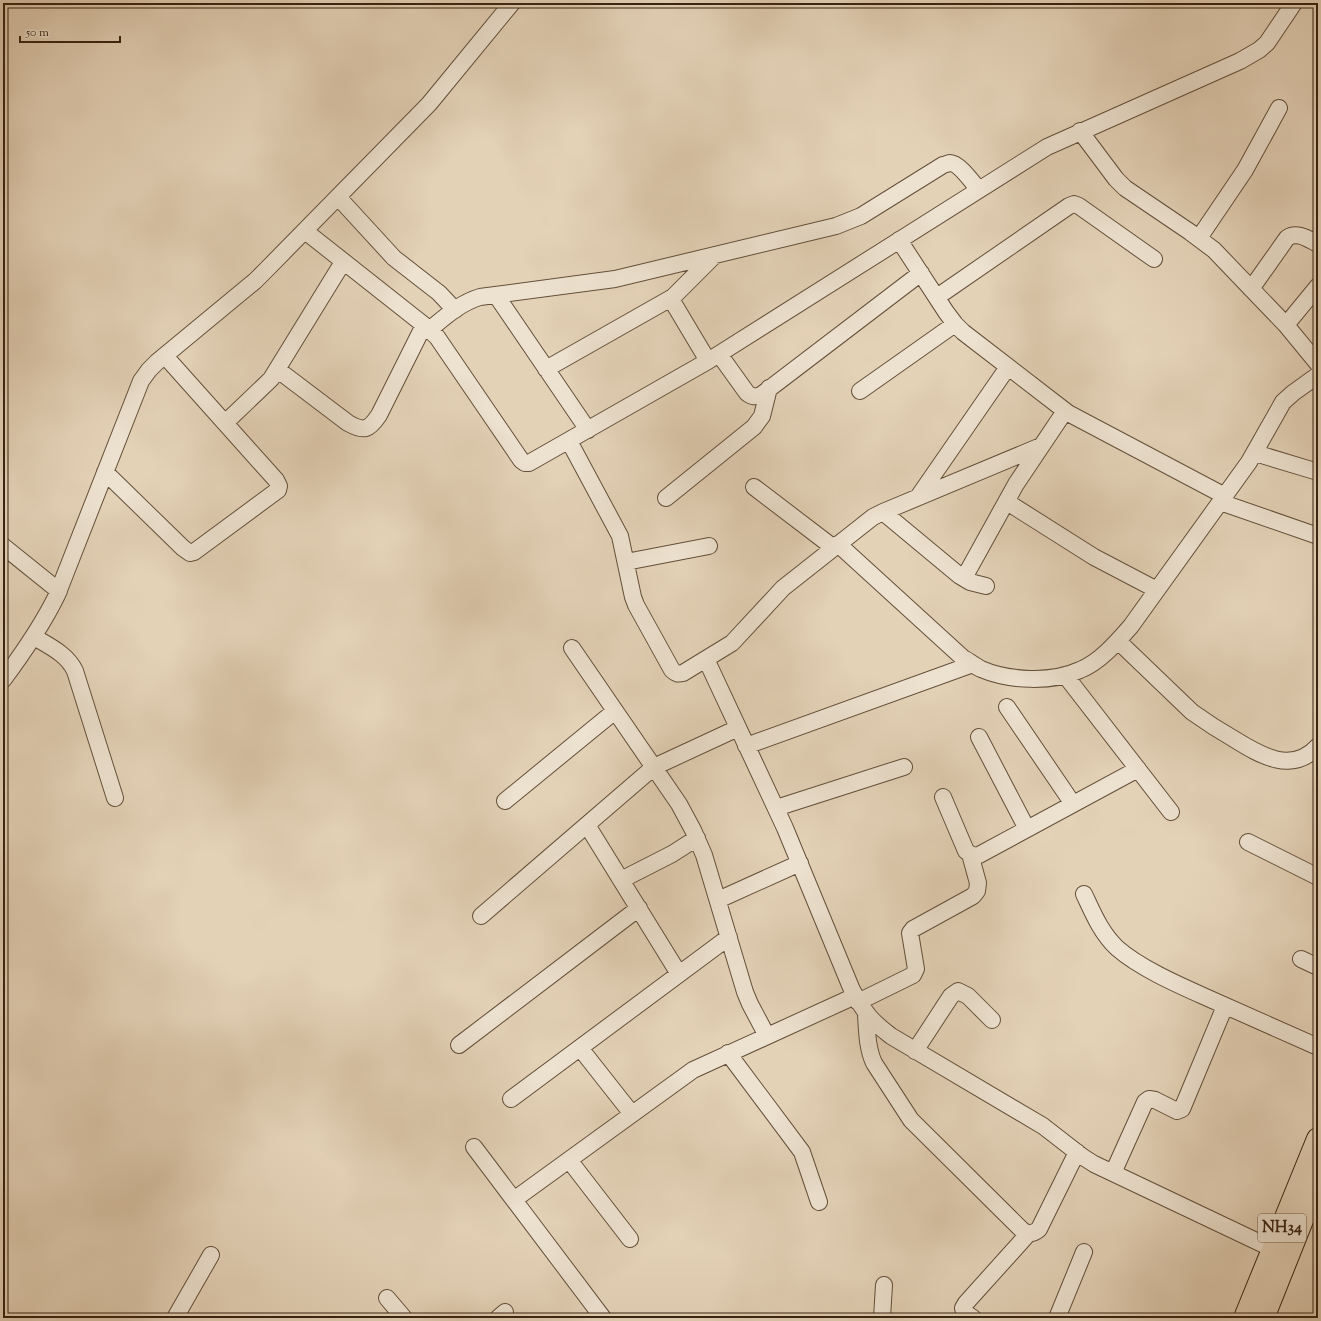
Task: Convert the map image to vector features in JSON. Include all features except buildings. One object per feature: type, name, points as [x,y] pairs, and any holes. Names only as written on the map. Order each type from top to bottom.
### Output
[{"type":"highway","name":"NH34","points":[[1246,1318],[1318,1139]]},
{"type":"highway","name":"NH34","points":[[1263,1318],[1318,1180]]},
{"type":"street","points":[[3,680],[34,637],[50,611],[141,381],[148,370],[255,281],[429,104],[512,3]]},
{"type":"street","points":[[304,231],[427,327],[444,345],[521,460],[525,463],[529,463],[714,357],[1048,147],[1080,131],[1250,56],[1267,43],[1294,3]]},
{"type":"street","points":[[1199,238],[1245,170],[1280,108]]},
{"type":"street","points":[[1080,131],[1116,179],[1125,188],[1199,238],[1214,250],[1286,325],[1318,364]]},
{"type":"street","points":[[278,370],[348,423],[357,428],[366,429],[373,424],[379,415],[427,327],[470,300],[496,295],[615,279],[836,226],[861,216],[943,165],[950,163],[955,164],[960,168],[979,190]]},
{"type":"street","points":[[338,197],[394,258],[439,293],[454,310]]},
{"type":"street","points":[[937,297],[1074,204],[1154,259]]},
{"type":"street","points":[[1251,288],[1287,238],[1290,236],[1294,234],[1318,244]]},
{"type":"street","points":[[900,240],[955,324],[963,332],[1065,411],[1223,499],[1318,536]]},
{"type":"street","points":[[546,368],[671,299],[714,256]]},
{"type":"street","points":[[225,423],[265,386],[278,370],[343,262]]},
{"type":"street","points":[[671,299],[714,357],[747,393],[751,396],[756,396],[761,394],[921,273]]},
{"type":"street","points":[[1286,325],[1318,286]]},
{"type":"street","points":[[496,295],[588,430]]},
{"type":"street","points":[[860,391],[955,324]]},
{"type":"street","points":[[105,472],[183,548],[190,552],[194,552],[278,490],[279,486],[276,480],[164,356]]},
{"type":"street","points":[[918,497],[1008,367]]},
{"type":"street","points":[[754,487],[836,546],[963,658],[981,669],[1004,676],[1027,679],[1065,675],[1081,670],[1098,659],[1118,641],[1131,626],[1254,454],[1283,402],[1293,392],[1318,375]]},
{"type":"street","points":[[666,498],[754,427],[762,416],[769,388]]},
{"type":"street","points":[[964,578],[1018,480],[1065,411]]},
{"type":"street","points":[[569,441],[620,536],[636,605],[672,670],[679,674],[732,643],[783,588],[873,517],[1041,446]]},
{"type":"street","points":[[1254,454],[1318,472]]},
{"type":"street","points":[[1007,502],[1094,557],[1157,590]]},
{"type":"street","points":[[882,512],[964,578],[970,582],[986,586]]},
{"type":"street","points":[[3,546],[58,591]]},
{"type":"street","points":[[626,562],[709,546]]},
{"type":"street","points":[[34,637],[61,654],[71,664],[75,671],[115,798]]},
{"type":"street","points":[[1118,641],[1192,712],[1205,722],[1259,754],[1271,759],[1287,761],[1300,759],[1312,752],[1318,746]]},
{"type":"street","points":[[572,648],[679,804],[697,838],[704,855],[750,1004],[767,1036]]},
{"type":"street","points":[[706,659],[776,808],[860,1004],[874,1024],[915,1051],[1043,1126],[1094,1164],[1273,1249]]},
{"type":"street","points":[[746,746],[973,664]]},
{"type":"street","points":[[1065,675],[1171,812]]},
{"type":"street","points":[[1007,707],[1073,804]]},
{"type":"street","points":[[505,801],[615,711]]},
{"type":"street","points":[[481,916],[654,767],[738,728]]},
{"type":"street","points":[[979,737],[1027,829]]},
{"type":"street","points":[[776,808],[904,767]]},
{"type":"street","points":[[943,798],[966,851],[974,856],[979,855],[1138,769]]},
{"type":"street","points":[[587,825],[679,974]]},
{"type":"street","points":[[621,880],[672,854],[697,838]]},
{"type":"street","points":[[1248,842],[1318,878]]},
{"type":"street","points":[[515,1200],[693,1070],[767,1036],[860,1004],[913,975],[916,970],[910,933],[913,929],[973,896],[977,891],[978,884],[970,854]]},
{"type":"street","points":[[718,900],[800,864]]},
{"type":"street","points":[[1084,894],[1105,935],[1117,948],[1139,963],[1179,985],[1318,1046]]},
{"type":"street","points":[[459,1045],[638,908]]},
{"type":"street","points":[[511,1099],[729,937]]},
{"type":"street","points":[[1302,960],[1318,967]]},
{"type":"street","points":[[915,1051],[951,996],[958,991],[968,996],[992,1020]]},
{"type":"street","points":[[860,1004],[869,1049],[874,1064],[911,1120],[1023,1231],[1029,1234]]},
{"type":"street","points":[[1113,1173],[1145,1102],[1149,1099],[1155,1100],[1177,1112],[1182,1109],[1225,1006]]},
{"type":"street","points":[[580,1048],[632,1114]]},
{"type":"street","points":[[728,1053],[802,1152],[819,1202]]},
{"type":"street","points":[[474,1146],[603,1318]]},
{"type":"street","points":[[973,1318],[964,1312],[963,1308],[966,1303],[1029,1234],[1034,1233],[1039,1229],[1077,1152]]},
{"type":"street","points":[[569,1160],[630,1238]]},
{"type":"street","points":[[1057,1318],[1084,1252]]},
{"type":"street","points":[[175,1318],[211,1255]]},
{"type":"street","points":[[882,1318],[884,1286]]},
{"type":"street","points":[[387,1298],[404,1318]]}]
